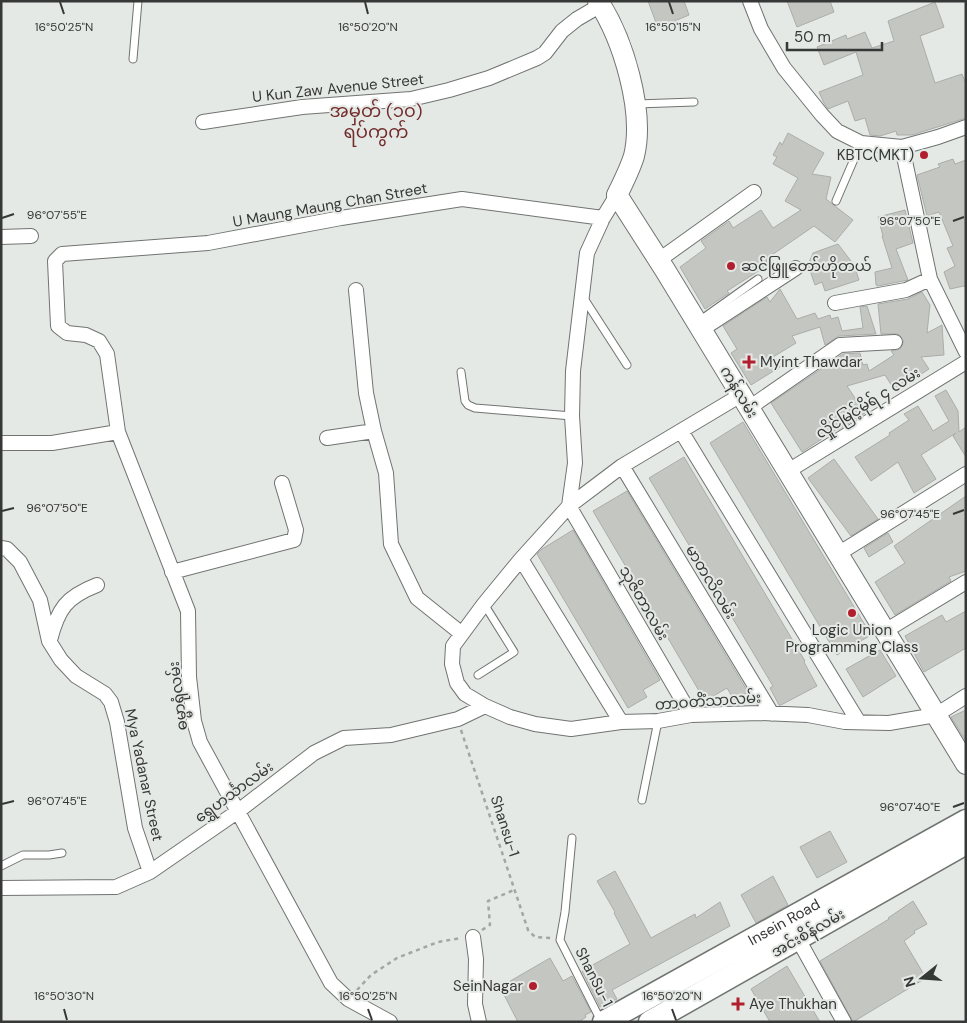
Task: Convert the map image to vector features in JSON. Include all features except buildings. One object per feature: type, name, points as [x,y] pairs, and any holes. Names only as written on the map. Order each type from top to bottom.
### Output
[{"type":"main road","points":[[600,3],[613,26],[630,75],[637,128],[634,156],[617,195]]},
{"type":"main road","name":"ကန်လမ်း","points":[[617,195],[659,260],[966,764]]},
{"type":"main road","name":"Insein Road","points":[[602,1022],[669,1008],[966,821]]},
{"type":"main road","name":"အင်းစိန်လမ်း","points":[[650,1022],[669,1008],[966,843]]},
{"type":"street","points":[[750,1],[761,29],[784,68],[822,115],[837,130],[862,143],[902,147],[966,127]]},
{"type":"street","name":"U Kun Zaw Avenue Street","points":[[203,122],[302,107],[411,99],[449,90],[489,78],[537,58],[545,53],[562,31],[600,3]]},
{"type":"street","points":[[902,147],[930,279],[966,352]]},
{"type":"street","points":[[659,260],[754,192]]},
{"type":"street","points":[[569,506],[575,463],[572,416],[573,371],[587,254],[603,218],[617,195]]},
{"type":"street","name":"U Maung Maung Chan Street","points":[[62,254],[208,243],[341,218],[462,199],[603,218]]},
{"type":"street","points":[[1,237],[31,236]]},
{"type":"street","name":"ဓမ္မာရုံလမ်း","points":[[62,254],[55,261],[58,326],[67,333],[86,335],[99,341],[107,354],[118,432],[188,611],[189,677],[194,721],[200,742],[331,983],[348,999],[390,1022]]},
{"type":"street","points":[[699,326],[796,268]]},
{"type":"street","points":[[835,303],[906,290],[930,279]]},
{"type":"street","points":[[356,290],[366,393],[374,431],[386,472],[391,544],[417,598],[462,634],[521,559],[569,506],[622,466],[681,431],[745,402],[840,345],[896,342]]},
{"type":"street","name":"လှိုင်မြင့်မိုရ် ၄ လမ်း","points":[[788,471],[966,362]]},
{"type":"street","points":[[327,438],[374,431]]},
{"type":"street","points":[[681,431],[858,722]]},
{"type":"street","points":[[1,443],[52,443],[118,432]]},
{"type":"street","name":"မာတလိလမ်း","points":[[622,466],[772,714]]},
{"type":"street","points":[[838,554],[966,474]]},
{"type":"street","points":[[172,572],[294,540],[296,530],[282,483]]},
{"type":"street","name":"သုဇိတာလမ်း","points":[[569,506],[692,715]]},
{"type":"street","name":"Mya Yadanar Street","points":[[1,548],[7,549],[20,562],[40,600],[49,641],[61,660],[76,676],[105,694],[111,702],[117,722],[135,828],[150,872]]},
{"type":"street","points":[[521,559],[621,722]]},
{"type":"street","points":[[885,631],[966,582]]},
{"type":"street","points":[[49,641],[56,618],[67,601],[82,590],[97,585]]},
{"type":"street","name":"တာဝတိံသာလမ်း","points":[[462,634],[453,646],[452,664],[457,683],[465,694],[484,706],[510,717],[535,724],[571,729],[621,722],[658,721],[692,715],[772,714],[808,715],[845,722],[889,723],[936,715]]},
{"type":"street","points":[[936,715],[966,696]]},
{"type":"street","name":"ရွှေဟင်္သာလမ်း","points":[[1,888],[116,888],[150,872],[237,812],[314,753],[344,738],[390,736],[458,719],[484,706]]},
{"type":"street","points":[[473,937],[476,959],[475,1004],[479,1022]]},
{"type":"street","points":[[798,938],[844,1022]]},
{"type":"lane","points":[[133,59],[138,1]]},
{"type":"lane","points":[[634,104],[694,102]]},
{"type":"lane","points":[[836,201],[862,143]]},
{"type":"lane","points":[[699,326],[758,279]]},
{"type":"lane","points":[[582,297],[627,364]]},
{"type":"lane","points":[[461,372],[465,400],[468,405],[475,408],[572,416]]},
{"type":"lane","points":[[478,675],[514,652],[484,604]]},
{"type":"lane","points":[[642,800],[658,721]]},
{"type":"lane","points":[[560,940],[565,912],[572,838]]},
{"type":"lane","points":[[1,866],[23,855],[62,853]]},
{"type":"lane","name":"ShanSu-1","points":[[560,940],[602,1022]]},
{"type":"path","name":"Shansu-1","points":[[458,719],[528,930],[535,937]]},
{"type":"path","points":[[348,999],[371,975],[397,958],[438,942],[473,937],[490,925],[488,901],[514,890]]},
{"type":"path","name":"ShanSu-1","points":[[535,937],[560,940]]},
{"type":"place","name":"KBTC(MKT)","points":[[924,155]]},
{"type":"place","name":"ဆင်ဖြူတော်ဟိုတယ်","points":[[731,266]]},
{"type":"place","name":"Myint Thawdar","points":[[749,362]]},
{"type":"place","name":"Logic Union Programming Class","points":[[852,613]]},
{"type":"place","name":"SeinNagar","points":[[533,986]]},
{"type":"place","name":"Aye Thukhan","points":[[738,1004]]},
{"type":"district","name":"အမှတ် (၁၀) ရပ်ကွက်","points":[[376,121]]}]
